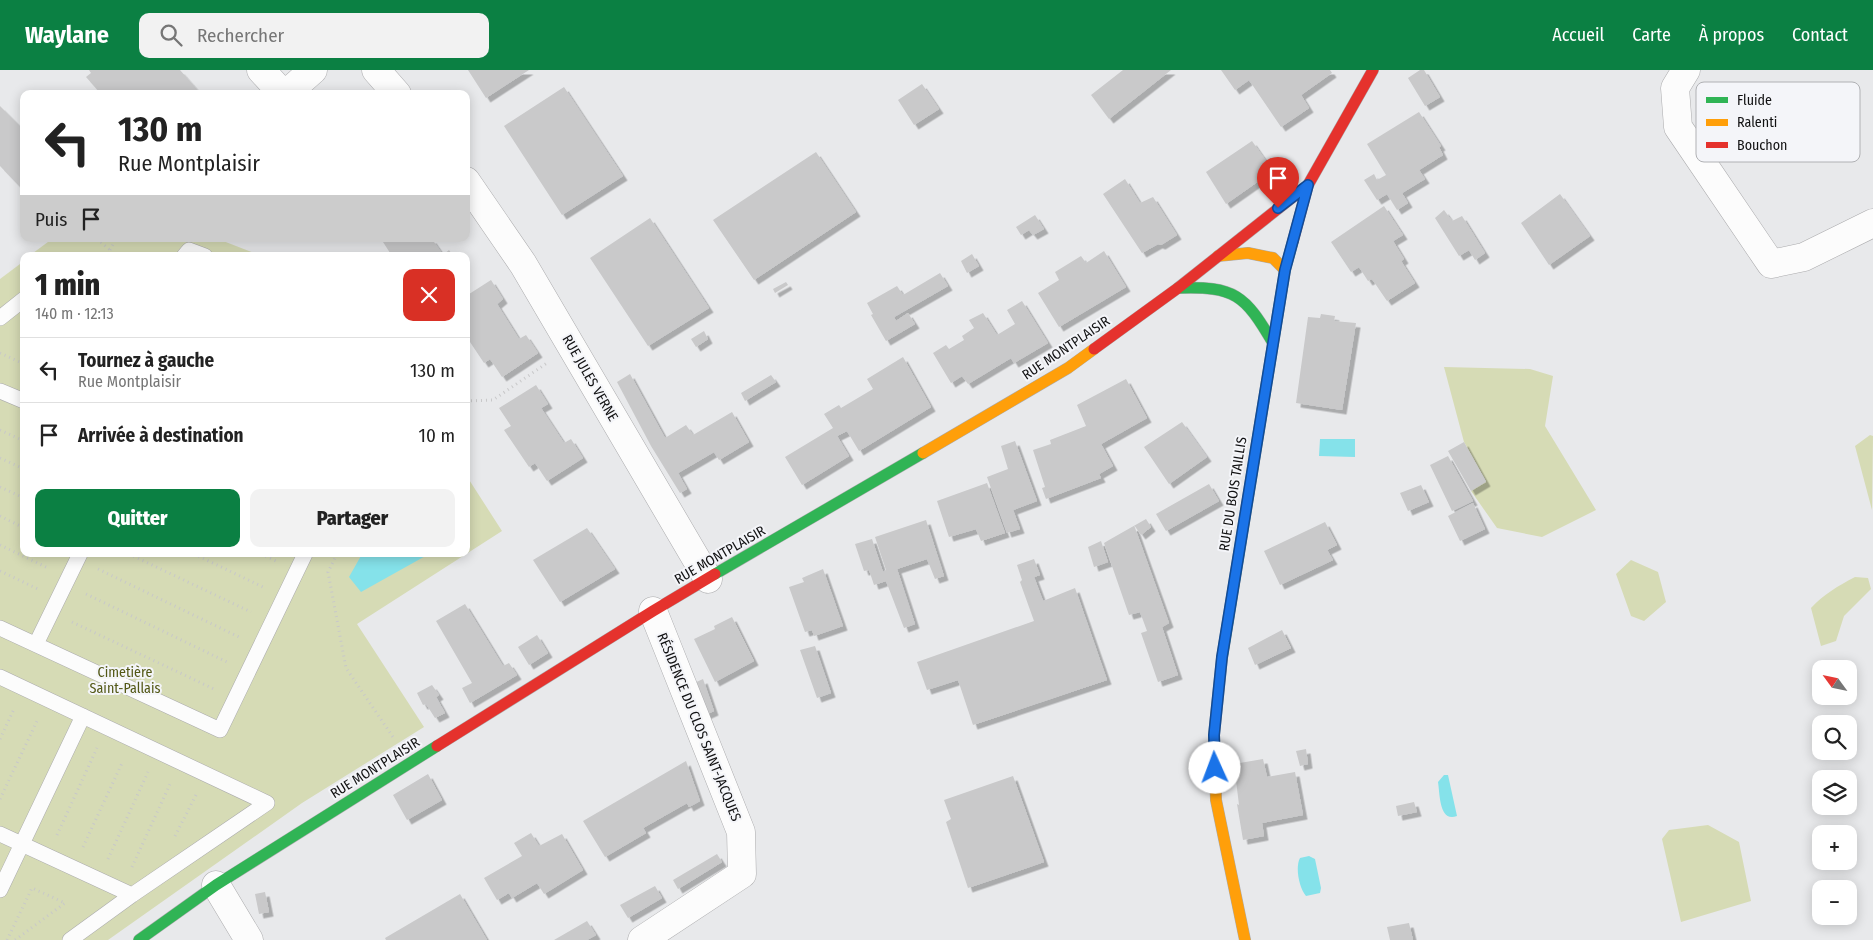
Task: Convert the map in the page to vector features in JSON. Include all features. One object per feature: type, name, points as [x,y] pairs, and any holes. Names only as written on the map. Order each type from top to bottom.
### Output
[{"type":"street","points":[[261,70],[280,90]]},
{"type":"street","points":[[289,90],[313,70]]},
{"type":"street","points":[[376,70],[394,90]]},
{"type":"street","name":"RUE DU BOIS TAILLIS","points":[[1245,940],[1216,800],[1214,735],[1222,657],[1285,270],[1308,185],[1374,70]]},
{"type":"street","points":[[1686,70],[1674,88],[1678,127],[1696,154]]},
{"type":"street","points":[[1702,162],[1771,264],[1804,257],[1873,223]]},
{"type":"street","name":"RUE MONTPLAISIR","points":[[139,940],[216,885],[653,611],[1068,368],[1178,288],[1308,185]]},
{"type":"street","name":"RUE JULES VERNE","points":[[470,187],[524,264],[708,579]]},
{"type":"street","points":[[1218,256],[1248,254],[1273,258],[1285,270]]},
{"type":"street","points":[[1178,288],[1204,286],[1226,290],[1242,299],[1256,314],[1273,343]]},
{"type":"street","name":"RÉSIDENCE DU CLOS SAINT-JACQUES","points":[[642,940],[742,874],[741,832],[653,611]]},
{"type":"street","points":[[216,885],[249,940]]},
{"type":"lane","points":[[0,318],[20,302]]},
{"type":"lane","points":[[0,391],[20,399]]},
{"type":"lane","points":[[36,644],[79,557]]},
{"type":"lane","points":[[0,628],[220,730],[303,557]]},
{"type":"lane","points":[[0,677],[267,803],[132,894],[70,940]]},
{"type":"lane","points":[[0,890],[83,716]]},
{"type":"lane","points":[[0,834],[132,894]]},
{"type":"path","points":[[101,242],[110,250],[114,242]]},
{"type":"path","points":[[470,401],[492,400],[572,346]]},
{"type":"path","points":[[0,353],[20,362]]},
{"type":"path","points":[[0,430],[20,439]]},
{"type":"path","points":[[0,458],[20,467]]},
{"type":"path","points":[[0,487],[20,496]]},
{"type":"path","points":[[0,516],[20,526]]},
{"type":"path","points":[[0,546],[20,556]]},
{"type":"path","points":[[21,557],[247,672]]},
{"type":"path","points":[[79,557],[260,647]]},
{"type":"path","points":[[135,557],[271,622]]},
{"type":"path","points":[[200,557],[284,596]]},
{"type":"path","points":[[336,557],[328,572],[346,668],[410,764]]},
{"type":"path","points":[[0,572],[55,605],[234,699]]},
{"type":"path","points":[[0,739],[24,688]]},
{"type":"path","points":[[0,799],[47,699]]},
{"type":"path","points":[[57,835],[106,727]]},
{"type":"path","points":[[83,847],[133,740]]},
{"type":"path","points":[[108,859],[157,751]]},
{"type":"path","points":[[137,867],[129,872],[181,762]]},
{"type":"path","points":[[174,838],[206,774]]},
{"type":"path","points":[[7,940],[32,888],[65,903],[15,940]]},
{"type":"green space","points":[[48,242],[226,242],[252,252],[34,252]]},
{"type":"green space","name":"Cimetière Saint-Pallais","points":[[20,264],[20,557],[461,557],[357,624],[424,727],[302,803],[108,940],[0,940],[0,279]]},
{"type":"green space","points":[[1444,367],[1530,369],[1553,376],[1545,426],[1596,510],[1542,537],[1497,528],[1471,491],[1486,481],[1464,442]]},
{"type":"green space","points":[[1870,435],[1873,436],[1872,510],[1855,446]]},
{"type":"green space","name":"Cimetière Saint-Pallais","points":[[470,481],[502,531],[470,552]]},
{"type":"green space","points":[[1631,560],[1658,572],[1666,602],[1644,621],[1631,616],[1616,574]]},
{"type":"green space","points":[[1855,577],[1868,578],[1871,589],[1844,616],[1836,641],[1821,646],[1811,608],[1832,591]]},
{"type":"green space","points":[[1708,825],[1739,842],[1751,901],[1681,922],[1662,839],[1669,830]]},
{"type":"water","points":[[1320,439],[1355,439],[1355,457],[1319,456]]},
{"type":"water","points":[[360,557],[424,557],[361,592],[349,577]]},
{"type":"water","points":[[1444,775],[1448,775],[1457,816],[1451,817],[1447,815],[1440,800],[1438,782]]},
{"type":"water","points":[[1309,856],[1315,859],[1321,888],[1320,893],[1306,896],[1300,883],[1298,867],[1300,858]]},
{"type":"building","points":[[89,70],[180,70],[198,90],[97,90],[86,77],[91,73]]},
{"type":"building","points":[[468,70],[529,70],[486,98]]},
{"type":"building","points":[[1123,70],[1171,70],[1109,119],[1091,95]]},
{"type":"building","points":[[1221,70],[1330,70],[1332,73],[1301,95],[1309,108],[1281,127],[1249,80],[1235,90]]},
{"type":"building","points":[[1420,70],[1424,70],[1440,97],[1425,106],[1408,78]]},
{"type":"building","points":[[922,84],[939,109],[914,125],[898,100]]},
{"type":"building","points":[[564,87],[623,176],[562,215],[504,126]]},
{"type":"building","points":[[0,106],[20,126],[20,187],[0,166]]},
{"type":"building","points":[[1419,112],[1441,146],[1439,147],[1443,155],[1419,170],[1425,179],[1402,193],[1408,203],[1397,210],[1387,194],[1377,200],[1364,180],[1374,174],[1377,180],[1386,175],[1367,144]]},
{"type":"building","points":[[1252,141],[1273,171],[1226,204],[1206,172]]},
{"type":"building","points":[[816,152],[856,212],[754,280],[713,220]]},
{"type":"building","points":[[1125,179],[1140,203],[1153,197],[1177,235],[1161,245],[1158,244],[1142,253],[1103,194]]},
{"type":"building","points":[[1560,194],[1590,236],[1549,265],[1521,223]]},
{"type":"building","points":[[1384,206],[1403,235],[1393,241],[1404,259],[1401,261],[1415,283],[1387,301],[1372,279],[1368,281],[1359,267],[1351,272],[1331,242]]},
{"type":"building","points":[[1444,210],[1452,221],[1462,216],[1485,253],[1475,260],[1469,250],[1459,256],[1435,218]]},
{"type":"building","points":[[1035,215],[1044,229],[1033,235],[1029,230],[1021,235],[1016,227]]},
{"type":"building","points":[[650,218],[709,308],[648,346],[590,258]]},
{"type":"building","points":[[383,242],[434,242],[441,252],[389,252]]},
{"type":"building","points":[[1104,251],[1126,287],[1059,327],[1038,293],[1059,280],[1055,272],[1081,256],[1086,263]]},
{"type":"building","points":[[972,254],[979,266],[967,273],[961,261]]},
{"type":"building","points":[[940,273],[948,286],[894,317],[896,321],[908,313],[915,324],[886,341],[871,315],[873,314],[867,303],[897,286],[903,295]]},
{"type":"building","points":[[491,280],[503,299],[497,304],[519,339],[526,335],[538,353],[502,377],[490,359],[484,363],[470,342],[470,293]]},
{"type":"building","points":[[786,282],[788,285],[775,293],[773,289]]},
{"type":"building","points":[[1022,301],[1048,343],[1014,363],[1011,358],[968,384],[962,376],[951,383],[933,353],[946,345],[949,349],[964,340],[962,336],[974,328],[969,320],[983,313],[997,335],[1015,324],[1007,310]]},
{"type":"building","points":[[1321,314],[1335,316],[1334,321],[1356,323],[1342,410],[1296,403],[1308,317],[1320,318]]},
{"type":"building","points":[[704,331],[708,339],[696,347],[691,339]]},
{"type":"building","points":[[903,357],[931,407],[859,451],[847,431],[837,436],[849,456],[802,485],[785,457],[833,428],[824,414],[839,405],[841,408],[873,389],[867,379]]},
{"type":"building","points":[[630,374],[665,438],[686,425],[693,435],[732,412],[749,442],[719,460],[714,452],[678,473],[687,489],[680,493],[651,446],[617,382]]},
{"type":"building","points":[[771,375],[776,382],[745,401],[741,393]]},
{"type":"building","points":[[1126,379],[1147,418],[1101,444],[1113,466],[1099,474],[1101,478],[1046,499],[1042,488],[1045,487],[1033,450],[1051,444],[1050,440],[1086,426],[1077,405]]},
{"type":"building","points":[[536,385],[548,404],[541,408],[564,443],[571,439],[583,458],[547,481],[535,463],[529,467],[504,430],[511,426],[499,408]]},
{"type":"building","points":[[1182,422],[1207,457],[1169,484],[1144,447]]},
{"type":"building","points":[[1015,441],[1037,501],[1013,510],[1020,529],[1007,533],[987,477],[1008,469],[1001,446]]},
{"type":"building","points":[[1464,442],[1486,482],[1471,491],[1448,451]]},
{"type":"building","points":[[1448,456],[1473,501],[1452,511],[1430,465]]},
{"type":"building","points":[[987,483],[1005,533],[981,541],[976,529],[949,537],[937,501]]},
{"type":"building","points":[[1209,484],[1219,501],[1166,531],[1156,514]]},
{"type":"building","points":[[1421,485],[1429,502],[1408,511],[1400,493]]},
{"type":"building","points":[[1473,503],[1485,529],[1460,541],[1448,516]]},
{"type":"building","points":[[1146,519],[1151,527],[1141,535],[1134,526]]},
{"type":"building","points":[[926,520],[944,576],[935,579],[927,559],[897,569],[915,624],[904,628],[886,581],[874,585],[869,570],[864,571],[855,544],[872,539],[883,572],[886,570],[875,537]]},
{"type":"building","points":[[1325,522],[1337,545],[1327,550],[1333,560],[1280,585],[1264,551]]},
{"type":"building","points":[[1134,526],[1169,623],[1162,627],[1178,675],[1158,682],[1141,633],[1147,631],[1140,612],[1129,615],[1104,543]]},
{"type":"building","points":[[587,528],[615,569],[560,602],[533,560]]},
{"type":"building","points":[[1101,541],[1108,562],[1094,567],[1088,547]]},
{"type":"building","points":[[1034,559],[1040,575],[1034,577],[1043,601],[1075,588],[1107,680],[973,725],[958,680],[927,690],[917,662],[1034,621],[1020,582],[1022,580],[1017,565]]},
{"type":"building","points":[[823,569],[843,626],[814,636],[812,630],[805,632],[789,587],[804,582],[802,578]]},
{"type":"building","points":[[465,604],[503,666],[509,663],[517,675],[470,703],[462,688],[472,683],[436,621]]},
{"type":"building","points":[[732,617],[754,661],[715,682],[694,639],[715,629],[714,626]]},
{"type":"building","points":[[1282,630],[1291,648],[1255,665],[1248,648]]},
{"type":"building","points":[[537,635],[548,653],[529,665],[518,647]]},
{"type":"building","points":[[815,646],[831,693],[817,698],[800,650]]},
{"type":"building","points":[[703,679],[714,711],[703,716],[692,684]]},
{"type":"building","points":[[432,685],[439,695],[436,697],[445,713],[435,718],[426,704],[423,705],[417,693]]},
{"type":"building","points":[[1306,749],[1308,764],[1300,766],[1296,751]]},
{"type":"building","points":[[1263,759],[1267,777],[1295,772],[1303,815],[1262,823],[1264,836],[1243,840],[1237,804],[1239,805],[1234,764]]},
{"type":"building","points":[[686,761],[700,801],[689,807],[687,803],[643,828],[646,833],[605,857],[583,821]]},
{"type":"building","points":[[428,774],[442,800],[407,820],[393,795]]},
{"type":"building","points":[[1013,776],[1044,862],[968,888],[946,822],[951,819],[944,800]]},
{"type":"building","points":[[1414,802],[1417,812],[1398,816],[1396,806]]},
{"type":"building","points":[[531,833],[539,846],[562,834],[583,870],[544,894],[537,883],[512,898],[509,893],[497,900],[484,878],[522,856],[514,843]]},
{"type":"building","points":[[717,854],[722,862],[678,889],[673,880]]},
{"type":"building","points":[[655,886],[662,898],[628,918],[620,905]]},
{"type":"building","points":[[265,892],[269,912],[259,914],[255,894]]},
{"type":"building","points":[[460,894],[487,940],[386,940],[385,938]]},
{"type":"building","points":[[587,921],[596,935],[587,940],[554,940]]},
{"type":"building","points":[[1409,923],[1413,940],[1390,940],[1387,927]]},
{"type":"traffic: fast","points":[[1222,658],[1285,270],[1293,241]]},
{"type":"traffic: fast","points":[[1178,288],[1213,289],[1236,297],[1246,304],[1273,343]]},
{"type":"traffic: fast","points":[[715,574],[923,453]]},
{"type":"traffic: fast","points":[[139,940],[216,885],[437,746]]},
{"type":"traffic: slow","points":[[1218,256],[1248,253],[1273,258],[1285,270]]},
{"type":"traffic: slow","points":[[923,453],[1068,368],[1094,349]]},
{"type":"traffic: slow","points":[[1222,658],[1214,735],[1216,800],[1245,940]]},
{"type":"traffic: jam","points":[[1293,241],[1308,185],[1373,70]]},
{"type":"traffic: jam","points":[[1094,349],[1178,288],[1308,185]]},
{"type":"traffic: jam","points":[[437,746],[715,574]]},
{"type":"route","points":[[1215,768],[1214,735],[1222,657],[1285,270],[1308,185],[1278,208]]}]
